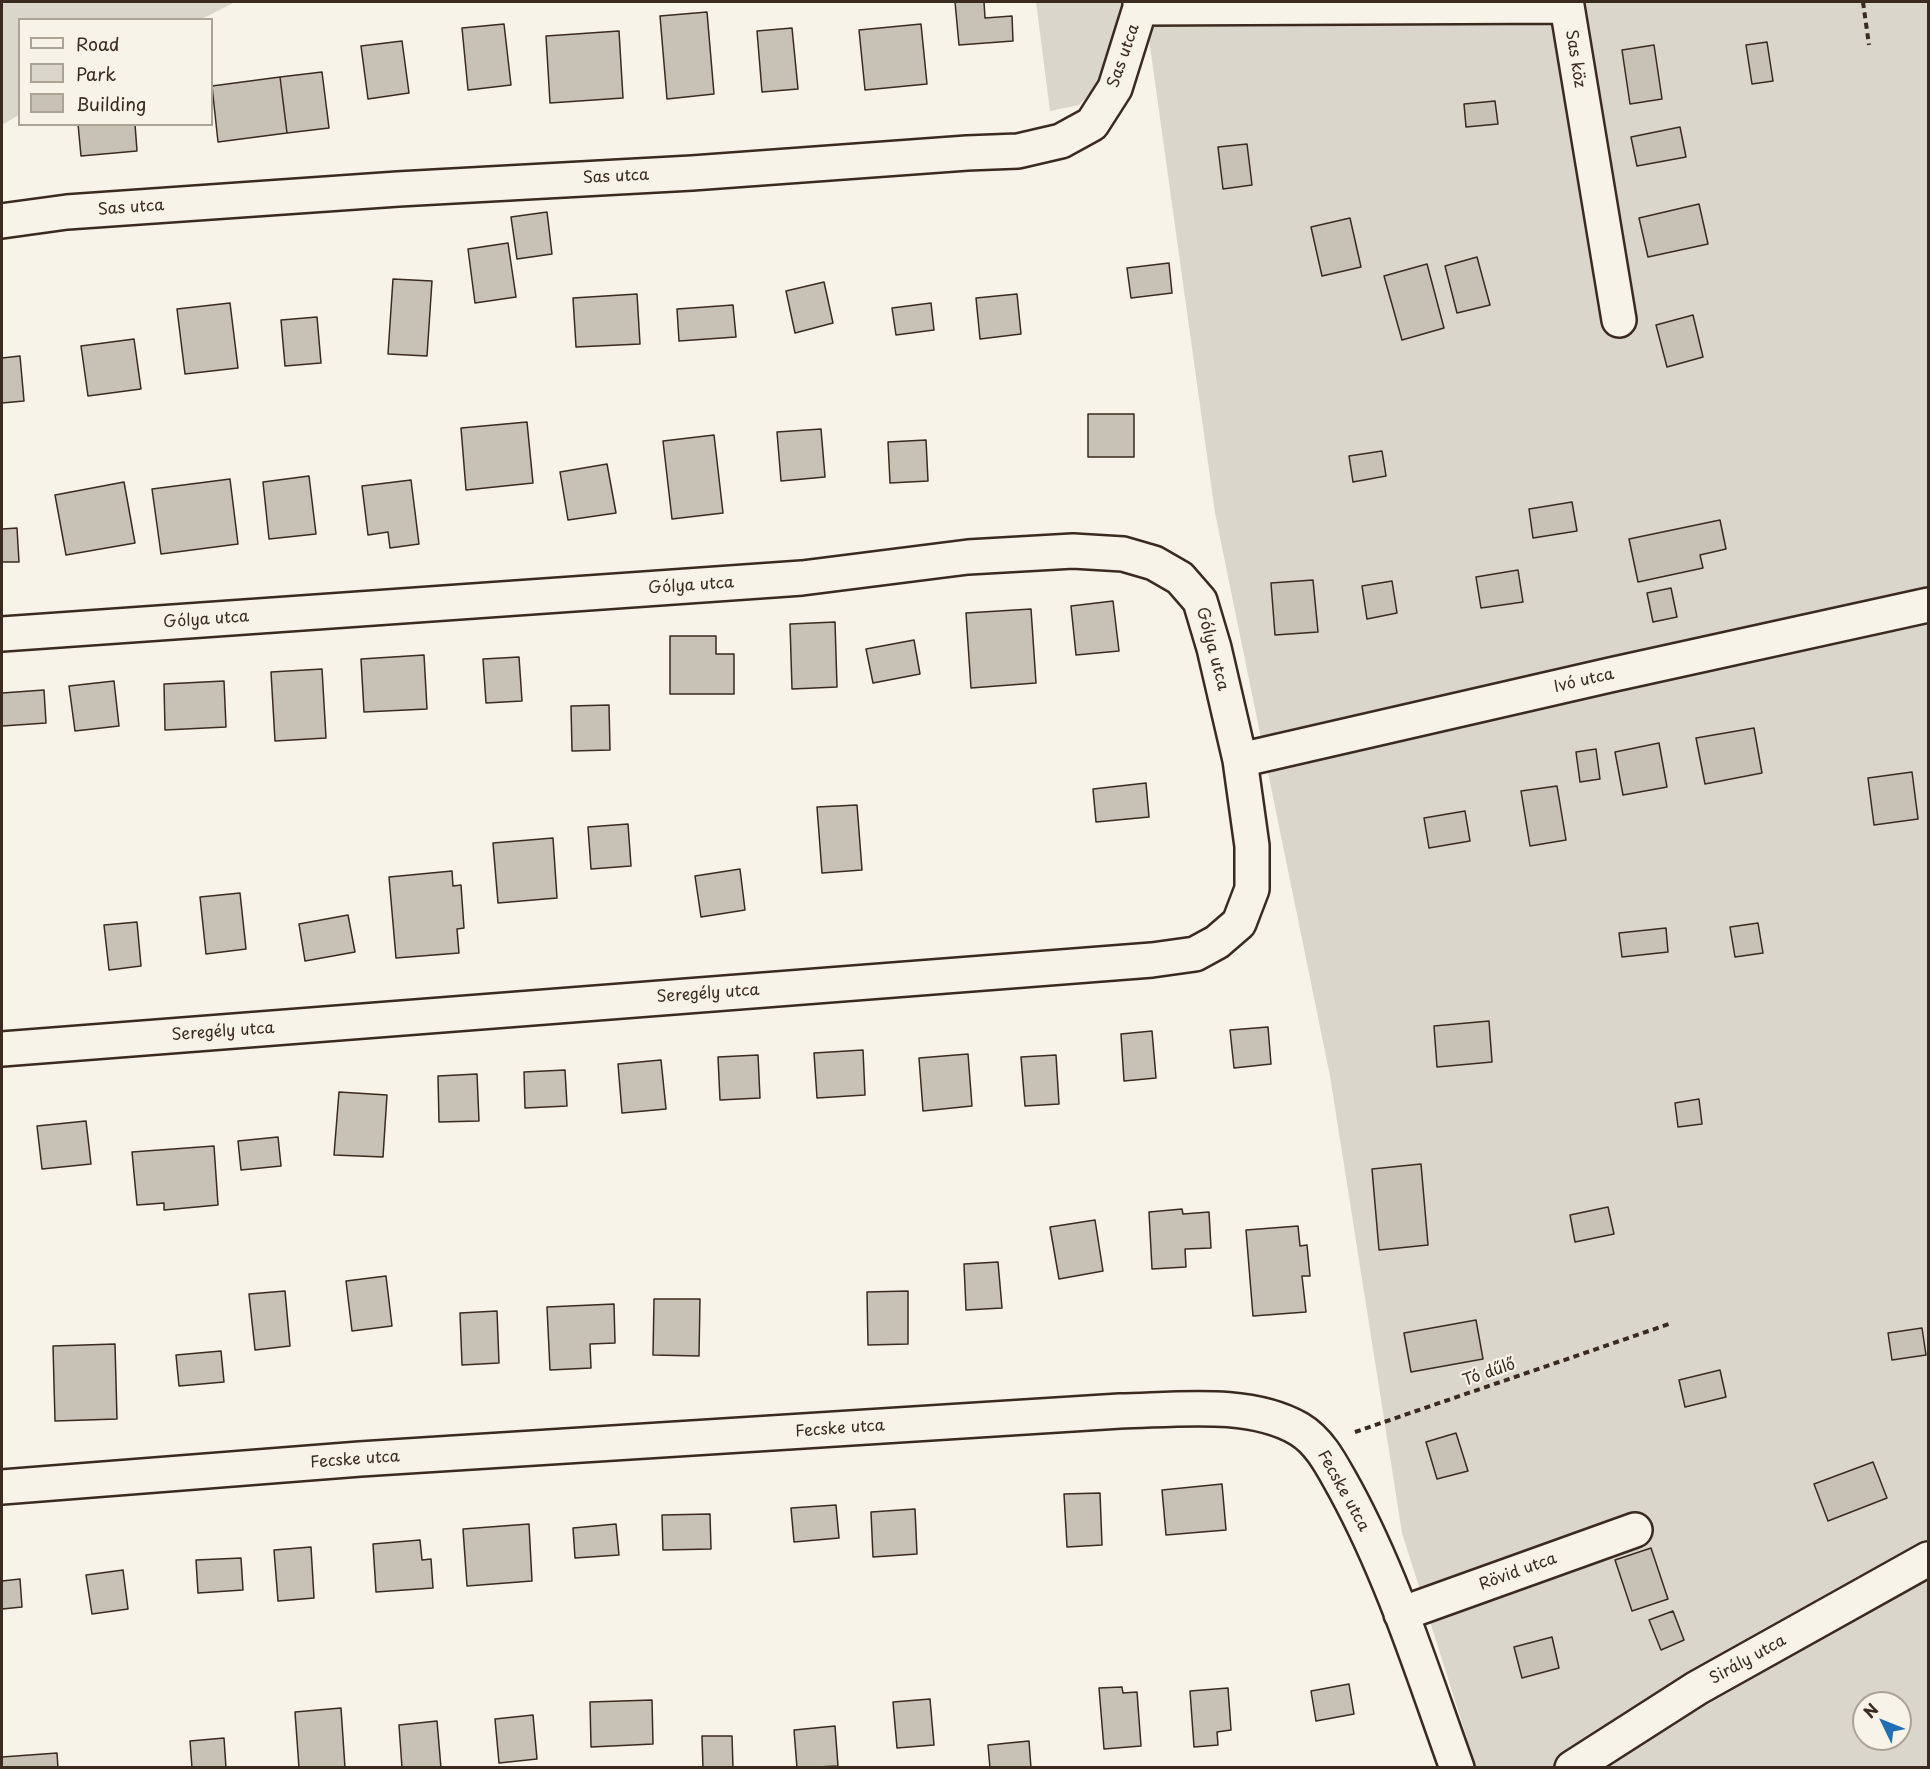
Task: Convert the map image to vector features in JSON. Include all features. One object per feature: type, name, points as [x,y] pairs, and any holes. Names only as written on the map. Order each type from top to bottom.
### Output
[{"type":"street","name":"Sas utca","points":[[2,221],[67,212],[398,189],[1018,151],[1061,141],[1092,124],[1115,88],[1140,5]]},
{"type":"street","name":"Sas köz","points":[[1140,5],[1567,6],[1619,320]]},
{"type":"street","name":"Gólya utca","points":[[2,634],[802,578],[968,557],[1073,551],[1123,554],[1154,563],[1180,578],[1200,601],[1214,648],[1240,760]]},
{"type":"street","name":"Ivó utca","points":[[1240,760],[1929,605]]},
{"type":"street","name":"Seregély utca","points":[[2,1049],[1152,960],[1195,954],[1217,942],[1239,923],[1252,889],[1252,846],[1240,760]]},
{"type":"street","name":"Fecske utca","points":[[2,1487],[360,1459],[1120,1411],[1236,1410],[1271,1417],[1300,1429],[1318,1445],[1330,1462],[1362,1520],[1401,1614],[1458,1767]]},
{"type":"street","name":"Rövid utca","points":[[1401,1614],[1635,1530]]},
{"type":"street","name":"Sirály utca","points":[[1572,1767],[1697,1689],[1929,1559]]},
{"type":"path","points":[[1863,2],[1869,45]]},
{"type":"path","name":"Tó dűlő","points":[[1318,1445],[1669,1324]]},
{"type":"green space","points":[[2,2],[235,2],[204,18],[18,18],[18,116],[2,125]]},
{"type":"green space","points":[[1036,2],[1127,2],[1100,83],[1079,105],[1050,111]]},
{"type":"green space","points":[[1148,2],[1928,2],[1928,1767],[1476,1767],[1402,1533],[1330,1076],[1215,513],[1148,32]]},
{"type":"building","points":[[955,2],[984,2],[985,18],[1012,16],[1013,41],[959,45]]},
{"type":"building","points":[[707,12],[714,94],[667,99],[660,16]]},
{"type":"building","points":[[504,24],[511,85],[468,90],[462,28]]},
{"type":"building","points":[[921,24],[927,84],[865,90],[859,30]]},
{"type":"building","points":[[792,28],[798,89],[762,92],[757,31]]},
{"type":"building","points":[[619,31],[623,98],[550,103],[546,36]]},
{"type":"building","points":[[402,41],[409,93],[368,99],[361,46]]},
{"type":"building","points":[[1767,42],[1773,81],[1752,84],[1746,45]]},
{"type":"building","points":[[1654,45],[1662,99],[1630,104],[1622,50]]},
{"type":"building","points":[[322,72],[329,128],[287,133],[280,77]]},
{"type":"building","points":[[280,77],[287,133],[218,142],[213,86]]},
{"type":"building","points":[[1495,101],[1498,124],[1466,127],[1464,104]]},
{"type":"building","points":[[78,126],[135,126],[137,151],[81,156]]},
{"type":"building","points":[[1680,127],[1686,157],[1637,166],[1631,137]]},
{"type":"building","points":[[1247,144],[1252,185],[1223,189],[1218,147]]},
{"type":"building","points":[[1699,204],[1708,244],[1648,257],[1639,218]]},
{"type":"building","points":[[547,212],[552,254],[517,259],[511,217]]},
{"type":"building","points":[[1350,218],[1361,267],[1322,276],[1311,227]]},
{"type":"building","points":[[508,243],[516,297],[475,303],[468,249]]},
{"type":"building","points":[[1477,257],[1490,305],[1457,313],[1445,266]]},
{"type":"building","points":[[1169,263],[1172,293],[1131,298],[1127,268]]},
{"type":"building","points":[[1427,264],[1444,328],[1402,340],[1384,276]]},
{"type":"building","points":[[393,279],[432,281],[427,356],[388,354]]},
{"type":"building","points":[[824,282],[833,323],[795,333],[786,291]]},
{"type":"building","points":[[637,294],[640,344],[576,347],[573,298]]},
{"type":"building","points":[[1017,294],[1021,334],[980,339],[976,298]]},
{"type":"building","points":[[230,303],[238,368],[185,374],[177,309]]},
{"type":"building","points":[[931,303],[934,330],[896,335],[892,308]]},
{"type":"building","points":[[733,305],[736,337],[679,341],[677,309]]},
{"type":"building","points":[[1693,315],[1703,357],[1667,367],[1656,325]]},
{"type":"building","points":[[317,317],[321,363],[285,366],[281,320]]},
{"type":"building","points":[[134,339],[141,389],[88,396],[81,346]]},
{"type":"building","points":[[20,356],[24,401],[2,403],[2,358]]},
{"type":"building","points":[[1088,414],[1134,414],[1134,457],[1088,457]]},
{"type":"building","points":[[527,422],[533,483],[466,490],[461,428]]},
{"type":"building","points":[[821,429],[825,477],[781,481],[777,432]]},
{"type":"building","points":[[714,435],[723,513],[672,519],[663,441]]},
{"type":"building","points":[[926,440],[928,481],[890,483],[888,442]]},
{"type":"building","points":[[1382,451],[1386,476],[1353,482],[1349,456]]},
{"type":"building","points":[[607,464],[616,513],[568,520],[560,472]]},
{"type":"building","points":[[309,476],[316,534],[269,539],[263,482]]},
{"type":"building","points":[[230,479],[238,544],[161,554],[152,489]]},
{"type":"building","points":[[411,480],[419,544],[390,548],[388,532],[368,535],[362,486]]},
{"type":"building","points":[[124,482],[135,543],[66,555],[55,495]]},
{"type":"building","points":[[1572,502],[1577,531],[1533,538],[1529,509]]},
{"type":"building","points":[[1720,520],[1726,549],[1700,555],[1703,568],[1638,582],[1629,539]]},
{"type":"building","points":[[17,528],[19,562],[2,562],[2,529]]},
{"type":"building","points":[[1518,570],[1523,602],[1481,608],[1476,577]]},
{"type":"building","points":[[1313,580],[1318,632],[1275,635],[1271,583]]},
{"type":"building","points":[[1392,581],[1397,613],[1367,619],[1362,586]]},
{"type":"building","points":[[1671,588],[1677,617],[1653,622],[1647,593]]},
{"type":"building","points":[[1113,601],[1119,651],[1076,655],[1071,606]]},
{"type":"building","points":[[1031,609],[1036,683],[971,688],[966,613]]},
{"type":"building","points":[[835,622],[837,687],[792,689],[790,624]]},
{"type":"building","points":[[670,636],[716,636],[716,654],[734,654],[734,694],[670,694]]},
{"type":"building","points":[[914,640],[920,674],[873,683],[866,649]]},
{"type":"building","points":[[424,655],[427,709],[364,712],[361,659]]},
{"type":"building","points":[[519,657],[522,701],[486,703],[483,659]]},
{"type":"building","points":[[322,669],[326,738],[275,741],[271,672]]},
{"type":"building","points":[[114,681],[119,726],[75,731],[69,686]]},
{"type":"building","points":[[224,681],[226,727],[165,730],[164,684]]},
{"type":"building","points":[[44,690],[46,723],[2,726],[2,693]]},
{"type":"building","points":[[609,705],[610,750],[572,751],[571,706]]},
{"type":"building","points":[[1754,728],[1762,773],[1705,784],[1696,738]]},
{"type":"building","points":[[1659,743],[1667,787],[1623,795],[1615,752]]},
{"type":"building","points":[[1596,749],[1600,779],[1580,782],[1576,752]]},
{"type":"building","points":[[1912,772],[1918,819],[1874,825],[1868,778]]},
{"type":"building","points":[[1146,783],[1149,817],[1096,822],[1093,789]]},
{"type":"building","points":[[1557,786],[1566,840],[1530,846],[1521,791]]},
{"type":"building","points":[[857,805],[862,870],[822,873],[817,807]]},
{"type":"building","points":[[1465,811],[1470,841],[1429,848],[1424,818]]},
{"type":"building","points":[[628,824],[631,866],[591,869],[588,827]]},
{"type":"building","points":[[553,838],[557,898],[498,903],[493,843]]},
{"type":"building","points":[[740,869],[745,910],[701,917],[695,876]]},
{"type":"building","points":[[452,871],[453,886],[461,885],[464,928],[457,929],[459,953],[396,958],[389,877]]},
{"type":"building","points":[[240,893],[246,949],[206,954],[200,897]]},
{"type":"building","points":[[348,915],[355,952],[305,961],[299,924]]},
{"type":"building","points":[[137,922],[141,966],[109,970],[104,925]]},
{"type":"building","points":[[1758,923],[1763,953],[1735,957],[1730,927]]},
{"type":"building","points":[[1666,928],[1668,952],[1622,957],[1619,933]]},
{"type":"building","points":[[1489,1021],[1492,1062],[1437,1067],[1434,1026]]},
{"type":"building","points":[[1268,1027],[1271,1064],[1234,1068],[1230,1030]]},
{"type":"building","points":[[1152,1031],[1156,1078],[1124,1081],[1121,1034]]},
{"type":"building","points":[[863,1050],[865,1095],[817,1098],[814,1053]]},
{"type":"building","points":[[968,1054],[972,1106],[923,1111],[919,1058]]},
{"type":"building","points":[[758,1055],[760,1098],[720,1100],[718,1057]]},
{"type":"building","points":[[1056,1055],[1059,1104],[1025,1106],[1021,1057]]},
{"type":"building","points":[[661,1060],[666,1109],[622,1113],[618,1064]]},
{"type":"building","points":[[565,1070],[567,1106],[525,1108],[524,1072]]},
{"type":"building","points":[[477,1074],[479,1121],[439,1122],[438,1076]]},
{"type":"building","points":[[339,1092],[387,1095],[383,1157],[334,1155]]},
{"type":"building","points":[[1699,1099],[1702,1124],[1678,1127],[1675,1103]]},
{"type":"building","points":[[86,1121],[91,1164],[42,1169],[37,1126]]},
{"type":"building","points":[[278,1137],[281,1166],[241,1170],[238,1141]]},
{"type":"building","points":[[214,1146],[218,1205],[164,1210],[164,1203],[137,1205],[132,1152]]},
{"type":"building","points":[[1421,1164],[1428,1245],[1379,1250],[1372,1169]]},
{"type":"building","points":[[1608,1207],[1614,1234],[1575,1242],[1570,1215]]},
{"type":"building","points":[[1182,1209],[1183,1214],[1209,1212],[1211,1248],[1185,1249],[1186,1267],[1152,1269],[1149,1212]]},
{"type":"building","points":[[1095,1220],[1103,1271],[1059,1279],[1050,1227]]},
{"type":"building","points":[[1298,1226],[1300,1246],[1307,1245],[1310,1276],[1302,1276],[1306,1312],[1253,1316],[1246,1230]]},
{"type":"building","points":[[998,1262],[1002,1308],[966,1310],[964,1264]]},
{"type":"building","points":[[386,1276],[392,1326],[352,1331],[346,1281]]},
{"type":"building","points":[[285,1291],[290,1346],[255,1350],[249,1294]]},
{"type":"building","points":[[908,1291],[908,1344],[868,1345],[867,1292]]},
{"type":"building","points":[[654,1299],[700,1299],[699,1356],[653,1355]]},
{"type":"building","points":[[614,1304],[615,1343],[590,1344],[591,1368],[550,1370],[547,1307]]},
{"type":"building","points":[[497,1311],[499,1363],[462,1365],[460,1313]]},
{"type":"building","points":[[1476,1320],[1483,1359],[1411,1372],[1404,1333]]},
{"type":"building","points":[[1922,1328],[1926,1355],[1892,1360],[1888,1333]]},
{"type":"building","points":[[115,1344],[117,1419],[55,1421],[53,1346]]},
{"type":"building","points":[[221,1351],[224,1382],[179,1386],[176,1355]]},
{"type":"building","points":[[1720,1370],[1726,1397],[1685,1407],[1679,1380]]},
{"type":"building","points":[[1456,1433],[1468,1471],[1437,1479],[1426,1442]]},
{"type":"building","points":[[1873,1462],[1887,1498],[1828,1521],[1814,1484]]},
{"type":"building","points":[[1222,1484],[1226,1530],[1166,1535],[1162,1490]]},
{"type":"building","points":[[1100,1493],[1102,1545],[1067,1547],[1064,1494]]},
{"type":"building","points":[[836,1505],[839,1538],[794,1542],[791,1508]]},
{"type":"building","points":[[915,1509],[917,1554],[873,1557],[871,1512]]},
{"type":"building","points":[[710,1514],[711,1549],[663,1550],[662,1515]]},
{"type":"building","points":[[529,1524],[532,1581],[467,1586],[463,1529]]},
{"type":"building","points":[[616,1524],[619,1555],[575,1558],[573,1528]]},
{"type":"building","points":[[420,1540],[422,1560],[431,1559],[433,1588],[376,1592],[373,1544]]},
{"type":"building","points":[[311,1547],[314,1598],[278,1601],[274,1550]]},
{"type":"building","points":[[1651,1548],[1668,1599],[1632,1611],[1615,1560]]},
{"type":"building","points":[[241,1558],[243,1590],[198,1593],[196,1560]]},
{"type":"building","points":[[123,1570],[128,1609],[92,1614],[86,1575]]},
{"type":"building","points":[[20,1579],[22,1607],[2,1609],[2,1581]]},
{"type":"building","points":[[1673,1611],[1684,1640],[1661,1650],[1649,1620]]},
{"type":"building","points":[[1552,1637],[1559,1668],[1522,1678],[1514,1647]]},
{"type":"building","points":[[1349,1684],[1354,1714],[1316,1721],[1311,1691]]},
{"type":"building","points":[[1122,1687],[1123,1693],[1137,1692],[1141,1746],[1104,1749],[1099,1688]]},
{"type":"building","points":[[1228,1688],[1231,1730],[1217,1732],[1218,1745],[1194,1747],[1190,1691]]},
{"type":"building","points":[[930,1699],[934,1745],[897,1748],[893,1702]]},
{"type":"building","points":[[652,1700],[653,1744],[591,1747],[590,1702]]},
{"type":"building","points":[[341,1708],[345,1768],[299,1768],[295,1712]]},
{"type":"building","points":[[533,1715],[537,1759],[499,1763],[495,1719]]},
{"type":"building","points":[[437,1721],[441,1768],[402,1768],[399,1725]]},
{"type":"building","points":[[835,1726],[838,1766],[797,1768],[794,1730]]},
{"type":"building","points":[[702,1736],[732,1736],[733,1768],[703,1768]]},
{"type":"building","points":[[224,1738],[226,1768],[192,1768],[190,1741]]},
{"type":"building","points":[[1029,1741],[1031,1768],[990,1768],[988,1745]]},
{"type":"building","points":[[57,1753],[58,1768],[2,1768],[2,1757]]}]
